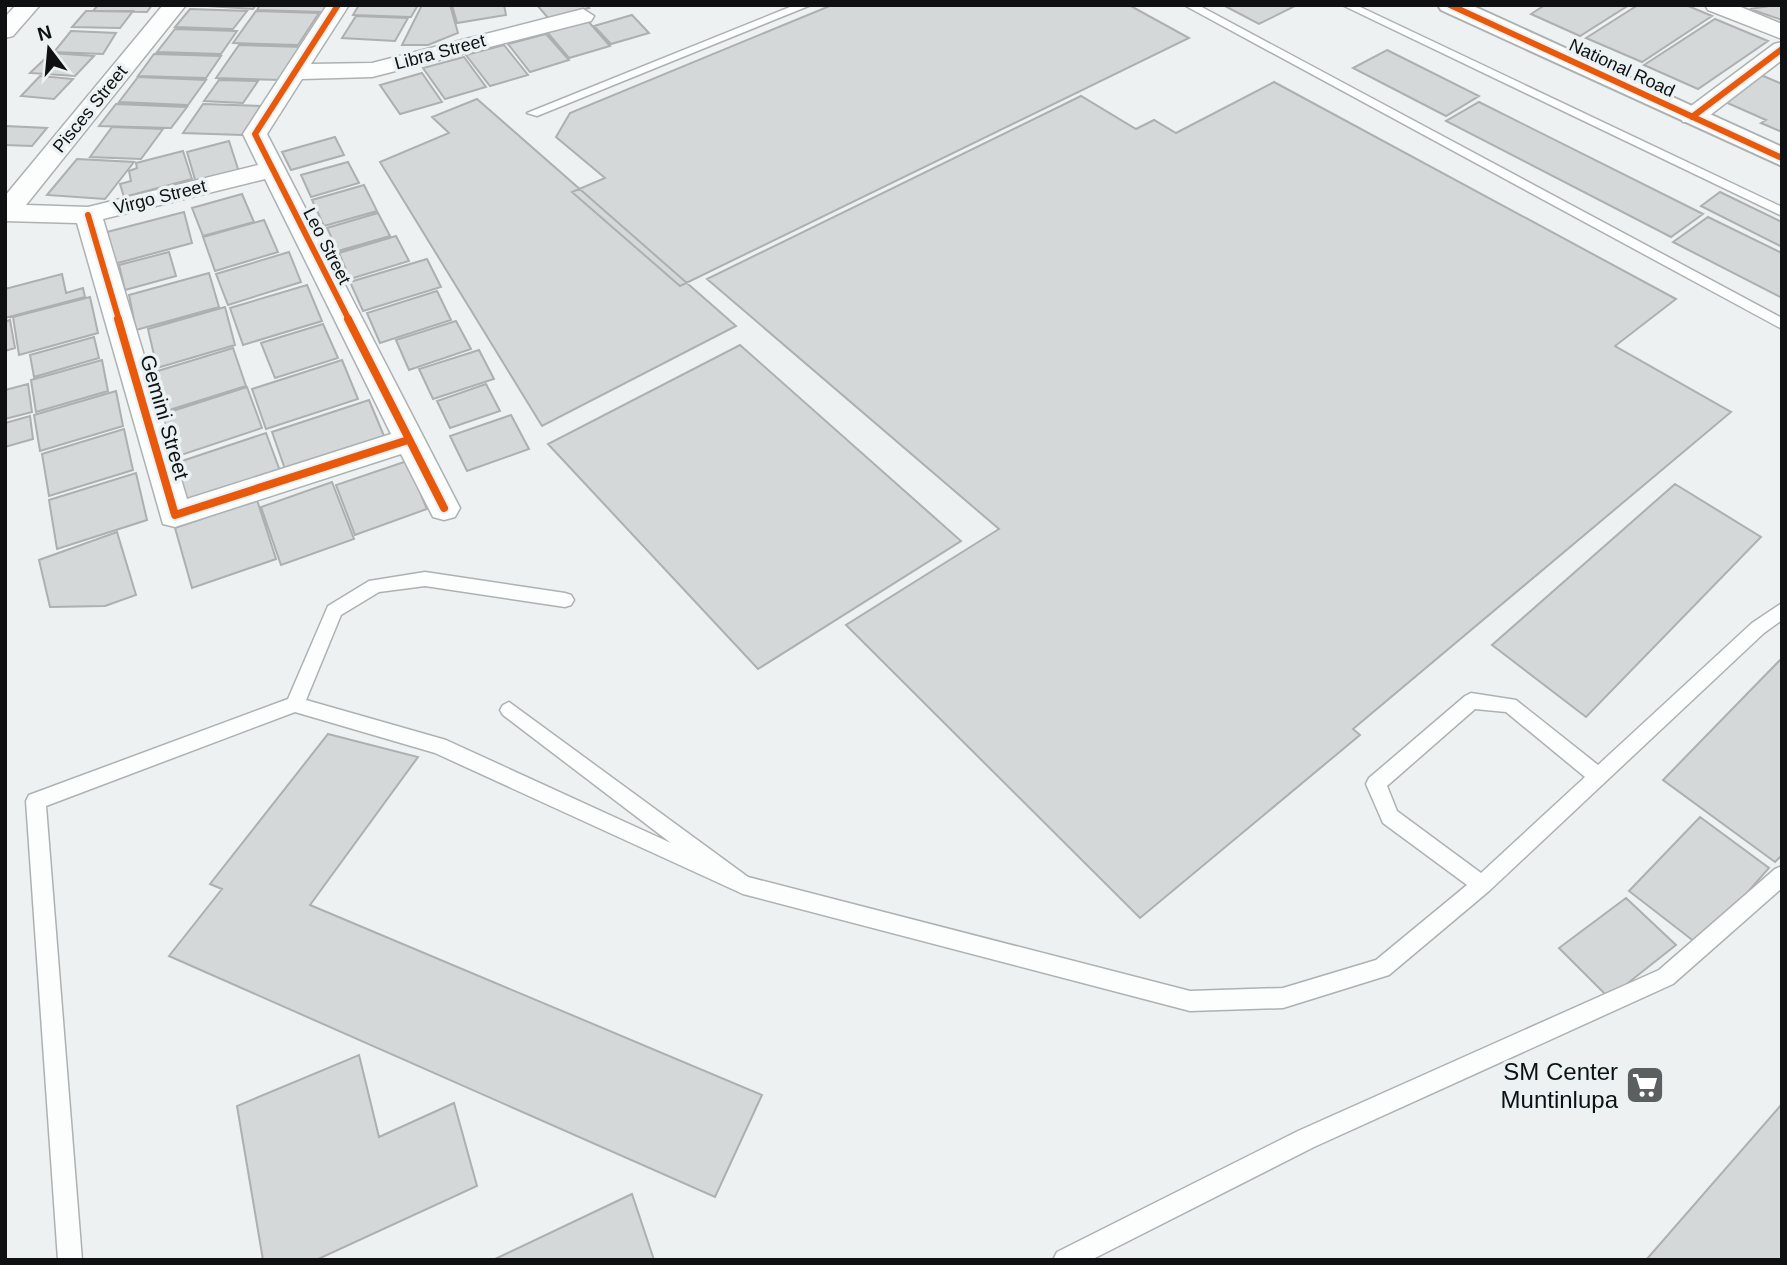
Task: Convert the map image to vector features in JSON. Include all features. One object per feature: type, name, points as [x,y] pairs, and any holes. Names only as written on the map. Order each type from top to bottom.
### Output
[{"type":"highway","name":"National Road","points":[[1450,5],[1782,158]]},
{"type":"street","points":[[5,31],[29,5]]},
{"type":"street","name":"Pisces Street","points":[[6,212],[175,5]]},
{"type":"street","name":"Leo Street","points":[[338,5],[255,134],[444,508]]},
{"type":"street","points":[[516,5],[530,27]]},
{"type":"street","points":[[1716,5],[1782,32]]},
{"type":"street","name":"Libra Street","points":[[295,72],[372,70],[530,27],[583,16]]},
{"type":"street","points":[[1692,117],[1782,49]]},
{"type":"street","name":"Virgo Street","points":[[6,212],[88,215],[271,170]]},
{"type":"street","name":"Gemini Street","points":[[88,215],[175,515],[408,440]]},
{"type":"lane","points":[[533,113],[806,5]]},
{"type":"lane","points":[[1189,5],[1782,324]]},
{"type":"lane","points":[[1347,5],[1782,212]]},
{"type":"lane","points":[[295,704],[334,611],[376,586],[425,579],[565,600]]},
{"type":"lane","points":[[70,1260],[36,801],[295,704],[439,746],[743,885],[1190,1001],[1283,998],[1382,968],[1482,885],[1601,778],[1758,628],[1782,610]]},
{"type":"lane","points":[[1482,885],[1390,817],[1376,784],[1471,701],[1510,705],[1601,778]]},
{"type":"lane","points":[[509,710],[743,885]]},
{"type":"lane","points":[[1065,1260],[1306,1139],[1666,977],[1782,875]]},
{"type":"building","points":[[98,5],[152,5],[147,12],[93,11]]},
{"type":"building","points":[[192,5],[256,5],[253,9]]},
{"type":"building","points":[[260,5],[328,5],[323,12],[257,10]]},
{"type":"building","points":[[359,5],[418,5],[411,17],[353,15]]},
{"type":"building","points":[[422,5],[450,5],[458,33],[428,45],[402,45]]},
{"type":"building","points":[[452,5],[504,5],[506,15],[457,23]]},
{"type":"building","points":[[537,5],[586,5],[589,8],[549,19]]},
{"type":"building","points":[[832,5],[1129,5],[1189,38],[680,286],[572,192],[605,178],[556,137],[570,113]]},
{"type":"building","points":[[1223,5],[1294,5],[1295,6],[1259,24]]},
{"type":"building","points":[[1545,5],[1629,5],[1580,36],[1531,14]]},
{"type":"building","points":[[1638,5],[1686,5],[1712,16],[1642,62],[1586,38]]},
{"type":"building","points":[[1776,5],[1782,5],[1782,20],[1750,9]]},
{"type":"building","points":[[190,9],[247,11],[233,29],[175,27]]},
{"type":"building","points":[[86,11],[133,11],[120,28],[72,27]]},
{"type":"building","points":[[256,11],[319,13],[298,45],[233,43]]},
{"type":"building","points":[[632,15],[649,33],[611,44],[594,26]]},
{"type":"building","points":[[356,16],[408,18],[395,41],[342,38]]},
{"type":"building","points":[[1715,19],[1768,41],[1698,89],[1644,65]]},
{"type":"building","points":[[587,20],[610,46],[569,58],[547,32]]},
{"type":"building","points":[[175,29],[237,31],[221,54],[157,52]]},
{"type":"building","points":[[71,31],[116,33],[103,54],[54,52]]},
{"type":"building","points":[[546,34],[569,60],[530,72],[508,44]]},
{"type":"building","points":[[239,45],[303,47],[282,80],[216,78]]},
{"type":"building","points":[[504,45],[528,75],[490,86],[466,55]]},
{"type":"building","points":[[1387,50],[1479,96],[1446,116],[1353,68]]},
{"type":"building","points":[[51,53],[94,56],[75,76],[30,73]]},
{"type":"building","points":[[154,54],[221,56],[206,78],[138,76]]},
{"type":"building","points":[[464,57],[486,87],[445,99],[423,68]]},
{"type":"building","points":[[422,73],[442,102],[400,114],[380,85]]},
{"type":"building","points":[[1761,75],[1782,84],[1782,132],[1761,123],[1766,120],[1723,101]]},
{"type":"building","points":[[40,76],[73,79],[54,99],[21,96]]},
{"type":"building","points":[[138,77],[206,80],[188,105],[119,102]]},
{"type":"building","points":[[219,80],[258,81],[243,103],[204,101]]},
{"type":"building","points":[[1274,82],[1676,299],[1615,346],[1731,412],[1353,729],[1360,735],[1140,918],[846,625],[999,529],[707,279],[1081,96],[1136,129],[1154,120],[1176,133]]},
{"type":"building","points":[[477,99],[736,326],[542,426],[380,162],[449,133],[432,117]]},
{"type":"building","points":[[1479,102],[1703,214],[1671,237],[1446,121]]},
{"type":"building","points":[[116,104],[187,107],[171,128],[99,126]]},
{"type":"building","points":[[203,104],[261,106],[242,135],[183,133]]},
{"type":"building","points":[[5,126],[47,128],[32,146],[5,145]]},
{"type":"building","points":[[112,127],[163,129],[141,159],[90,157]]},
{"type":"building","points":[[335,137],[344,155],[291,170],[282,152]]},
{"type":"building","points":[[229,141],[239,172],[196,183],[187,152]]},
{"type":"building","points":[[183,151],[192,179],[124,197],[120,184],[131,181],[129,171],[137,168],[136,163]]},
{"type":"building","points":[[77,159],[134,162],[105,199],[47,195]]},
{"type":"building","points":[[348,162],[359,183],[311,197],[301,175]]},
{"type":"building","points":[[364,185],[377,211],[324,226],[312,200]]},
{"type":"building","points":[[1720,192],[1782,222],[1782,247],[1701,206]]},
{"type":"building","points":[[242,194],[254,222],[203,236],[192,208]]},
{"type":"building","points":[[184,212],[192,243],[114,264],[107,232]]},
{"type":"building","points":[[378,213],[390,236],[338,251],[327,228]]},
{"type":"building","points":[[1708,217],[1782,253],[1782,298],[1673,242]]},
{"type":"building","points":[[264,220],[278,252],[215,271],[203,237]]},
{"type":"building","points":[[396,236],[409,261],[350,279],[339,253]]},
{"type":"building","points":[[169,252],[176,276],[125,290],[119,265]]},
{"type":"building","points":[[289,252],[301,282],[228,305],[216,274]]},
{"type":"building","points":[[427,259],[441,287],[363,311],[350,282]]},
{"type":"building","points":[[209,273],[219,307],[136,330],[129,295]]},
{"type":"building","points":[[62,274],[66,293],[83,288],[85,297],[5,318],[5,289]]},
{"type":"building","points":[[307,285],[322,321],[243,345],[230,308]]},
{"type":"building","points":[[437,291],[451,320],[380,343],[367,313]]},
{"type":"building","points":[[90,297],[98,333],[19,355],[13,317]]},
{"type":"building","points":[[225,307],[235,345],[157,368],[148,329]]},
{"type":"building","points":[[10,320],[15,348],[5,351],[5,322]]},
{"type":"building","points":[[456,321],[471,349],[409,370],[396,340]]},
{"type":"building","points":[[323,324],[338,358],[275,378],[261,343]]},
{"type":"building","points":[[94,337],[99,358],[34,377],[30,355]]},
{"type":"building","points":[[740,345],[961,541],[758,669],[548,444]]},
{"type":"building","points":[[233,348],[246,386],[150,416],[138,377]]},
{"type":"building","points":[[479,350],[494,379],[433,399],[419,369]]},
{"type":"building","points":[[102,360],[108,391],[36,412],[31,380]]},
{"type":"building","points":[[342,360],[358,399],[266,429],[252,389]]},
{"type":"building","points":[[28,384],[32,412],[5,419],[5,390]]},
{"type":"building","points":[[486,384],[500,411],[450,428],[437,401]]},
{"type":"building","points":[[247,387],[262,428],[166,460],[154,417]]},
{"type":"building","points":[[116,391],[123,426],[40,451],[34,415]]},
{"type":"building","points":[[369,400],[384,436],[285,469],[272,432]]},
{"type":"building","points":[[511,415],[529,449],[467,471],[450,436]]},
{"type":"building","points":[[30,416],[33,439],[5,447],[5,423]]},
{"type":"building","points":[[124,429],[133,470],[49,496],[42,454]]},
{"type":"building","points":[[266,433],[280,471],[185,503],[173,464]]},
{"type":"building","points":[[407,461],[427,509],[355,535],[336,485]]},
{"type":"building","points":[[136,473],[147,520],[57,549],[49,500]]},
{"type":"building","points":[[332,482],[354,539],[281,565],[261,507]]},
{"type":"building","points":[[1675,484],[1761,537],[1586,717],[1492,645]]},
{"type":"building","points":[[257,500],[276,559],[192,588],[175,528]]},
{"type":"building","points":[[117,532],[136,595],[105,606],[50,607],[39,560]]},
{"type":"building","points":[[1782,658],[1782,855],[1775,862],[1663,780]]},
{"type":"building","points":[[328,734],[418,757],[310,905],[762,1095],[715,1197],[169,956],[222,889],[210,884]]},
{"type":"building","points":[[1700,817],[1769,868],[1700,946],[1629,891]]},
{"type":"building","points":[[1626,898],[1676,945],[1609,998],[1559,948]]},
{"type":"building","points":[[359,1055],[379,1137],[454,1103],[477,1186],[316,1260],[263,1260],[237,1106]]},
{"type":"building","points":[[1782,1104],[1782,1260],[1646,1260]]},
{"type":"building","points":[[632,1194],[654,1260],[493,1260]]},
{"type":"cycle path","points":[[338,5],[255,134],[444,508]]},
{"type":"cycle path","points":[[1450,5],[1782,158]]},
{"type":"cycle path","points":[[1692,117],[1782,49]]},
{"type":"cycle path","points":[[88,215],[175,515],[408,440]]},
{"type":"place","name":"SM Center Muntinlupa","points":[[1645,1085]]}]
